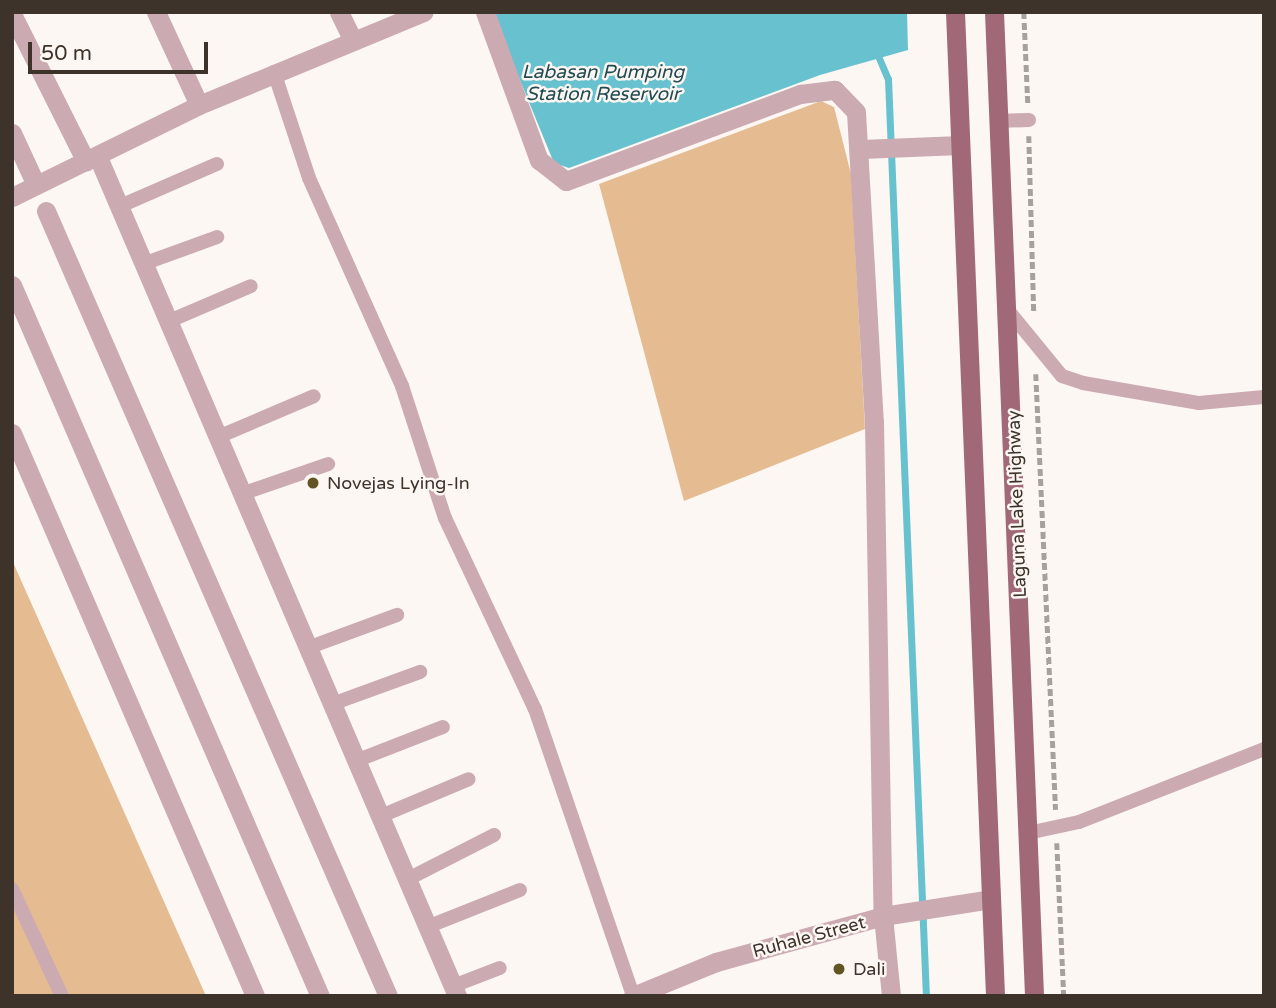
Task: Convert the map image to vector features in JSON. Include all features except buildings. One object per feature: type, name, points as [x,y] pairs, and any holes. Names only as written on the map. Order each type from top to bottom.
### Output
[{"type":"main road","points":[[955,12],[995,996]]},
{"type":"main road","name":"Laguna Lake Highway","points":[[994,12],[998,121],[1011,314],[1034,996]]},
{"type":"street","points":[[156,12],[199,105]]},
{"type":"street","points":[[339,12],[352,41]]},
{"type":"street","points":[[12,197],[199,105],[423,12]]},
{"type":"street","points":[[485,12],[539,160],[566,181],[816,90],[835,90],[849,100],[861,149],[874,422],[883,916],[891,996]]},
{"type":"street","points":[[12,14],[118,207],[144,264],[455,991]]},
{"type":"street","points":[[12,133],[36,185]]},
{"type":"street","points":[[861,149],[960,145]]},
{"type":"street","points":[[46,211],[388,996]]},
{"type":"street","points":[[12,285],[320,996]]},
{"type":"street","points":[[12,433],[255,996]]},
{"type":"street","name":"Ruhale Street","points":[[633,996],[716,962],[883,916],[991,900]]},
{"type":"lane","points":[[274,72],[309,178],[402,386],[445,518],[535,709],[633,996]]},
{"type":"lane","points":[[998,121],[1029,120]]},
{"type":"lane","points":[[118,207],[217,164]]},
{"type":"lane","points":[[144,264],[217,237]]},
{"type":"lane","points":[[167,322],[251,286]]},
{"type":"lane","points":[[1011,314],[1062,376],[1096,386],[1199,402],[1264,397]]},
{"type":"lane","points":[[218,437],[314,396]]},
{"type":"lane","points":[[244,493],[328,464]]},
{"type":"lane","points":[[310,647],[397,615]]},
{"type":"lane","points":[[332,704],[420,672]]},
{"type":"lane","points":[[358,760],[443,727]]},
{"type":"lane","points":[[1028,833],[1057,828],[1264,749]]},
{"type":"lane","points":[[381,816],[468,779]]},
{"type":"lane","points":[[406,880],[494,835]]},
{"type":"lane","points":[[12,889],[62,996]]},
{"type":"lane","points":[[427,927],[520,890]]},
{"type":"lane","points":[[455,991],[500,968]]},
{"type":"path","name":"Laguna Lake Highway","points":[[1024,12],[1035,346],[1064,996]]},
{"type":"shaded area","points":[[821,101],[834,107],[851,174],[865,429],[684,501],[599,184]]},
{"type":"shaded area","points":[[12,560],[206,996],[12,996]]},
{"type":"water","name":"Labasan Pumping Station Reservoir","points":[[492,12],[907,12],[908,50],[820,75],[569,168],[554,163]]},
{"type":"waterway","points":[[876,51],[888,79],[926,996]]},
{"type":"place","name":"Novejas Lying-In","points":[[313,483]]},
{"type":"place","name":"Dali","points":[[839,969]]}]
